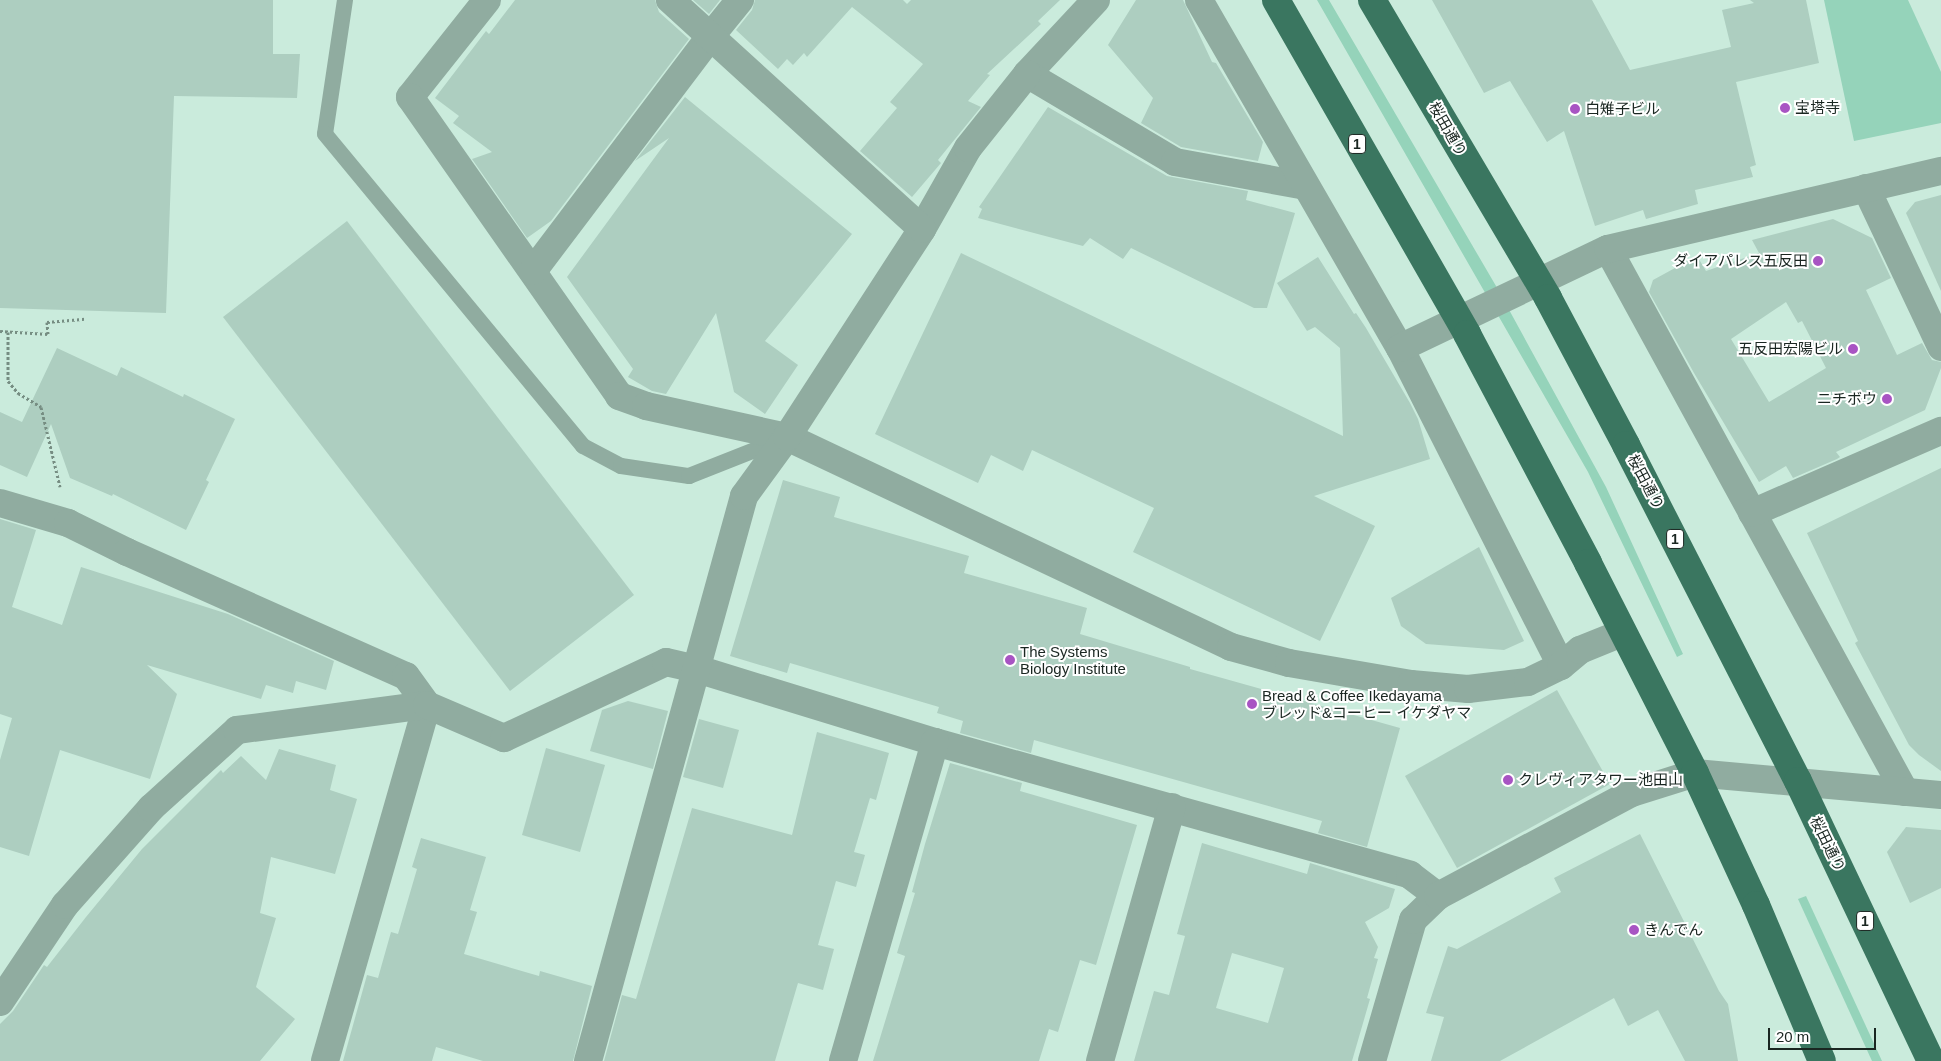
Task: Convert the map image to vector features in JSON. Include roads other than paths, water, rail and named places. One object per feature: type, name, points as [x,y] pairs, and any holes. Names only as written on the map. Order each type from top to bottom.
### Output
[{"type":"highway","name":"1","points":[[1276,0],[1438,287],[1467,334],[1588,563],[1695,773],[1756,905],[1822,1061]]},
{"type":"highway","name":"桜田通り","points":[[1372,0],[1548,298],[1672,532],[1798,781],[1931,1061]]},
{"type":"street","points":[[487,0],[410,97],[619,396],[646,406],[787,437],[1231,646],[1289,663],[1410,684],[1468,689],[1528,682],[1561,666],[1580,650],[1622,633]]},
{"type":"street","points":[[670,0],[922,229]]},
{"type":"street","points":[[533,271],[740,0]]},
{"type":"street","points":[[588,1061],[744,496],[787,437],[922,229],[968,148],[1026,74],[1096,0]]},
{"type":"street","points":[[1199,0],[1400,348],[1561,666]]},
{"type":"street","points":[[1026,74],[1175,162],[1306,186]]},
{"type":"street","points":[[1400,348],[1608,249],[1941,172]]},
{"type":"street","points":[[1866,188],[1941,347]]},
{"type":"street","points":[[1608,249],[1905,792]]},
{"type":"street","points":[[1752,514],[1941,432]]},
{"type":"street","points":[[0,503],[68,523],[127,552],[406,676],[427,705]]},
{"type":"street","points":[[0,1002],[65,906],[151,808],[237,730],[427,705],[504,738],[666,662],[697,669],[935,742],[1410,875],[1438,896]]},
{"type":"street","points":[[325,1061],[427,705]]},
{"type":"street","points":[[843,1061],[935,742]]},
{"type":"street","points":[[1372,1061],[1414,920],[1438,896],[1632,793],[1695,773],[1941,795]]},
{"type":"street","points":[[1100,1061],[1172,807]]},
{"type":"lane","points":[[345,0],[325,134],[583,446],[621,466],[689,476],[787,437]]},
{"type":"place","name":"宝塔寺","points":[[1785,108]]},
{"type":"place","name":"白雉子ビル","points":[[1575,109]]},
{"type":"place","name":"ダイアパレス五反田","points":[[1818,261]]},
{"type":"place","name":"五反田宏陽ビル","points":[[1853,349]]},
{"type":"place","name":"ニチボウ","points":[[1887,399]]},
{"type":"place","name":"The Systems Biology Institute","points":[[1010,660]]},
{"type":"place","name":"Bread & Coffee Ikedayama ブレッド&コーヒー イケダヤマ","points":[[1252,704]]},
{"type":"place","name":"クレヴィアタワー池田山","points":[[1508,780]]},
{"type":"place","name":"きんでん","points":[[1634,930]]}]
